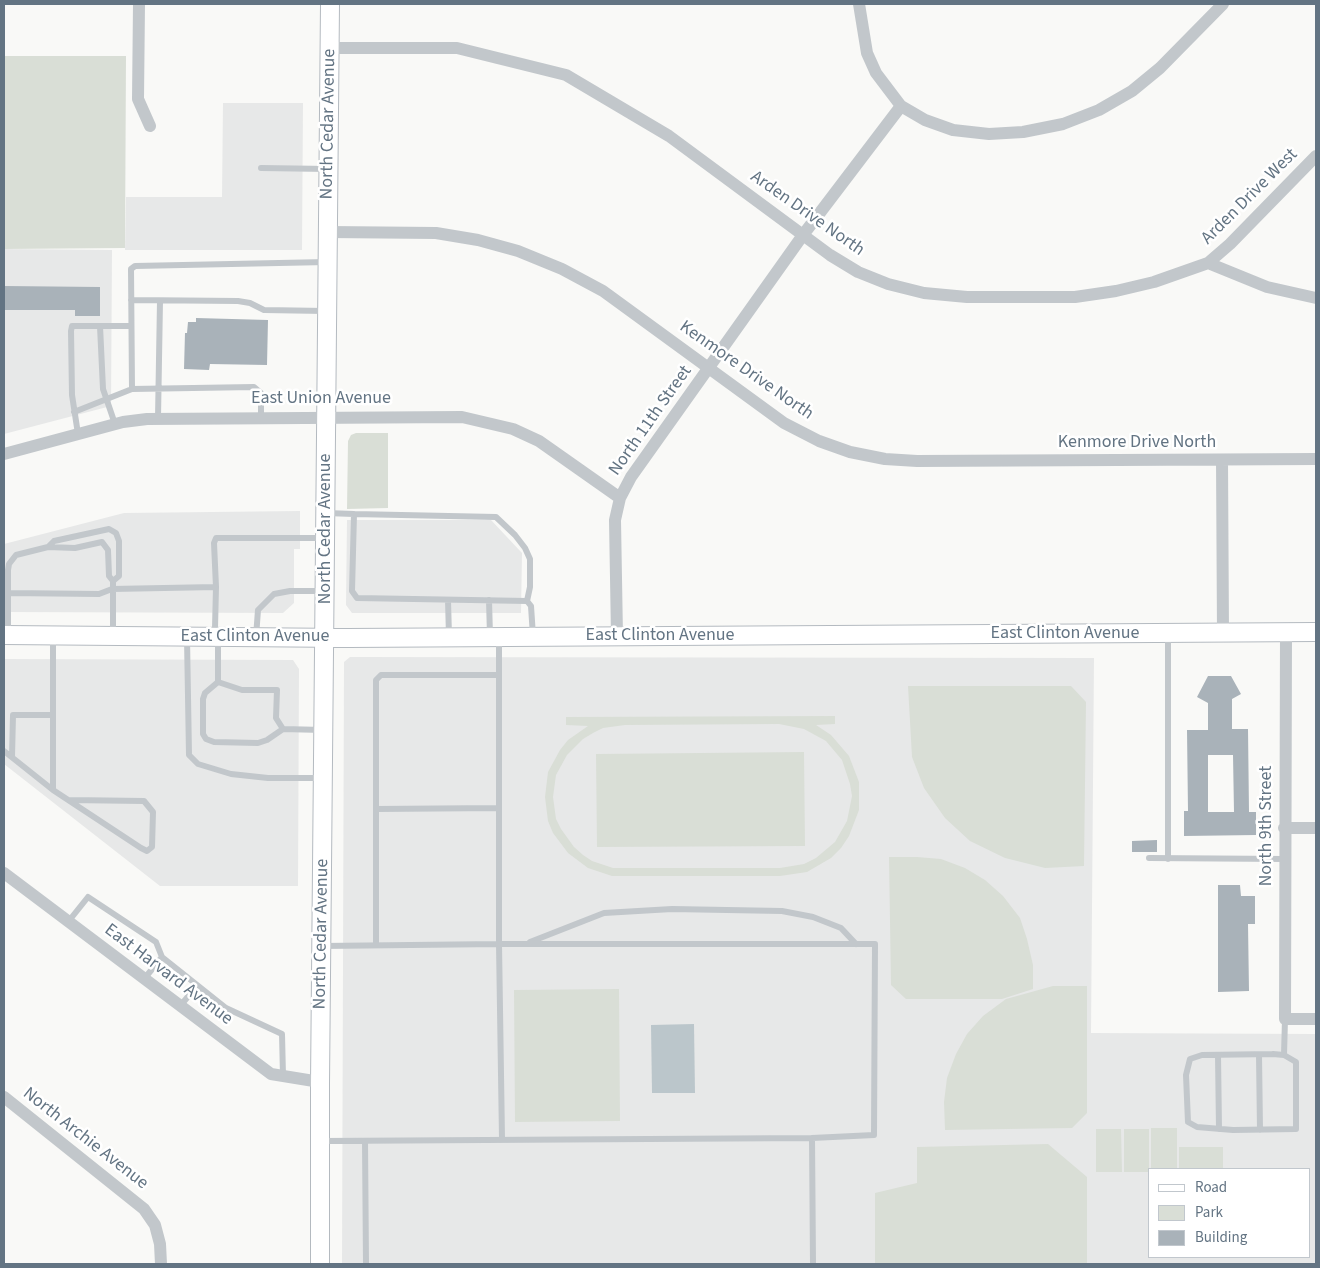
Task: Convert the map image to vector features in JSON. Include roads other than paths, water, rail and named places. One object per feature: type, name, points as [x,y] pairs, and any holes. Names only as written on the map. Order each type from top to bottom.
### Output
[{"type":"main road","name":"North Cedar Avenue","points":[[320,1264],[321,946],[326,638],[330,4]]},
{"type":"main road","name":"East Clinton Avenue","points":[[6,635],[326,638],[1316,632]]},
{"type":"street","points":[[139,4],[138,99],[150,126]]},
{"type":"street","points":[[858,4],[867,52],[876,72],[901,106],[925,120],[953,130],[989,134],[1023,132],[1062,124],[1099,110],[1132,90],[1160,68],[1223,4]]},
{"type":"street","name":"Arden Drive North","points":[[330,48],[458,48],[566,75],[668,136],[858,272],[888,284],[924,293],[967,297],[1075,297],[1116,291],[1154,282],[1208,263]]},
{"type":"street","name":"North 11th Street","points":[[617,636],[615,520],[620,498],[631,477],[804,235],[901,106]]},
{"type":"street","name":"Arden Drive West","points":[[1208,263],[1230,244],[1316,156]]},
{"type":"street","name":"Kenmore Drive North","points":[[328,232],[436,233],[478,240],[518,251],[562,269],[603,290],[784,423],[819,441],[850,452],[885,459],[917,461],[1316,459]]},
{"type":"street","points":[[1208,263],[1267,287],[1316,298]]},
{"type":"street","name":"East Union Avenue","points":[[4,454],[115,424],[158,418],[435,416],[488,422],[513,429],[539,441],[620,498]]},
{"type":"street","points":[[1222,460],[1223,633]]},
{"type":"street","name":"North 9th Street","points":[[1285,1019],[1286,632]]},
{"type":"street","points":[[1284,828],[1316,828]]},
{"type":"street","name":"East Harvard Avenue","points":[[4,873],[271,1074],[320,1082]]},
{"type":"street","points":[[1285,1019],[1316,1019]]},
{"type":"street","name":"North Archie Avenue","points":[[4,1097],[144,1209],[157,1231],[160,1244],[160,1264]]},
{"type":"lane","points":[[261,168],[329,170]]},
{"type":"lane","points":[[132,390],[131,269],[135,266],[328,262]]},
{"type":"lane","points":[[131,300],[238,301],[250,303],[264,310],[328,311]]},
{"type":"lane","points":[[158,418],[157,388],[160,300]]},
{"type":"lane","points":[[78,434],[72,395],[72,326],[131,326]]},
{"type":"lane","points":[[100,326],[103,390],[115,424]]},
{"type":"lane","points":[[74,412],[132,390],[254,387],[259,389],[261,417]]},
{"type":"lane","points":[[326,514],[496,517],[515,535],[525,548],[530,559],[530,587],[527,601]]},
{"type":"lane","points":[[354,514],[352,591],[357,598],[527,601],[531,606],[533,637]]},
{"type":"lane","points":[[48,547],[54,542],[109,529],[116,533],[119,541],[119,576],[113,581],[112,589],[113,637]]},
{"type":"lane","points":[[324,730],[283,729],[267,740],[258,742],[214,742],[206,739],[203,734],[205,694],[218,682],[218,637],[215,628],[214,543],[216,538],[326,538]]},
{"type":"lane","points":[[6,635],[9,564],[16,556],[48,547],[75,548],[102,542],[108,550],[109,576],[113,581]]},
{"type":"lane","points":[[8,593],[99,594],[112,589],[216,587]]},
{"type":"lane","points":[[256,637],[258,610],[274,594],[290,591],[326,591]]},
{"type":"lane","points":[[448,600],[448,637]]},
{"type":"lane","points":[[489,600],[499,675],[499,944],[502,1139]]},
{"type":"lane","points":[[1168,633],[1168,859]]},
{"type":"lane","points":[[53,636],[53,790]]},
{"type":"lane","points":[[187,637],[189,755],[198,764],[232,774],[268,778],[324,778]]},
{"type":"lane","points":[[376,946],[376,680],[381,675],[499,675]]},
{"type":"lane","points":[[218,682],[242,690],[277,690],[276,718],[283,729]]},
{"type":"lane","points":[[12,757],[12,715],[53,715]]},
{"type":"lane","points":[[4,751],[53,790],[141,848],[147,851],[152,847],[153,812],[144,801],[69,800]]},
{"type":"lane","points":[[376,808],[499,808]]},
{"type":"lane","points":[[1150,858],[1284,859]]},
{"type":"lane","points":[[68,922],[88,897],[156,942],[162,957],[226,1008],[282,1034],[283,1076]]},
{"type":"lane","points":[[525,944],[604,913],[672,908],[790,912],[813,917],[841,928],[856,944]]},
{"type":"lane","points":[[320,1141],[874,1136],[875,944],[321,946]]},
{"type":"lane","points":[[144,979],[162,957]]},
{"type":"lane","points":[[180,1006],[197,986]]},
{"type":"lane","points":[[1284,1055],[1285,1019]]},
{"type":"lane","points":[[1202,1055],[1284,1055],[1296,1062],[1296,1129],[1219,1129],[1198,1127],[1188,1122],[1186,1075],[1190,1060],[1202,1055]]},
{"type":"lane","points":[[1218,1055],[1219,1129]]},
{"type":"lane","points":[[1259,1055],[1260,1130]]},
{"type":"lane","points":[[812,1138],[813,1264]]},
{"type":"lane","points":[[365,1141],[366,1264]]}]
